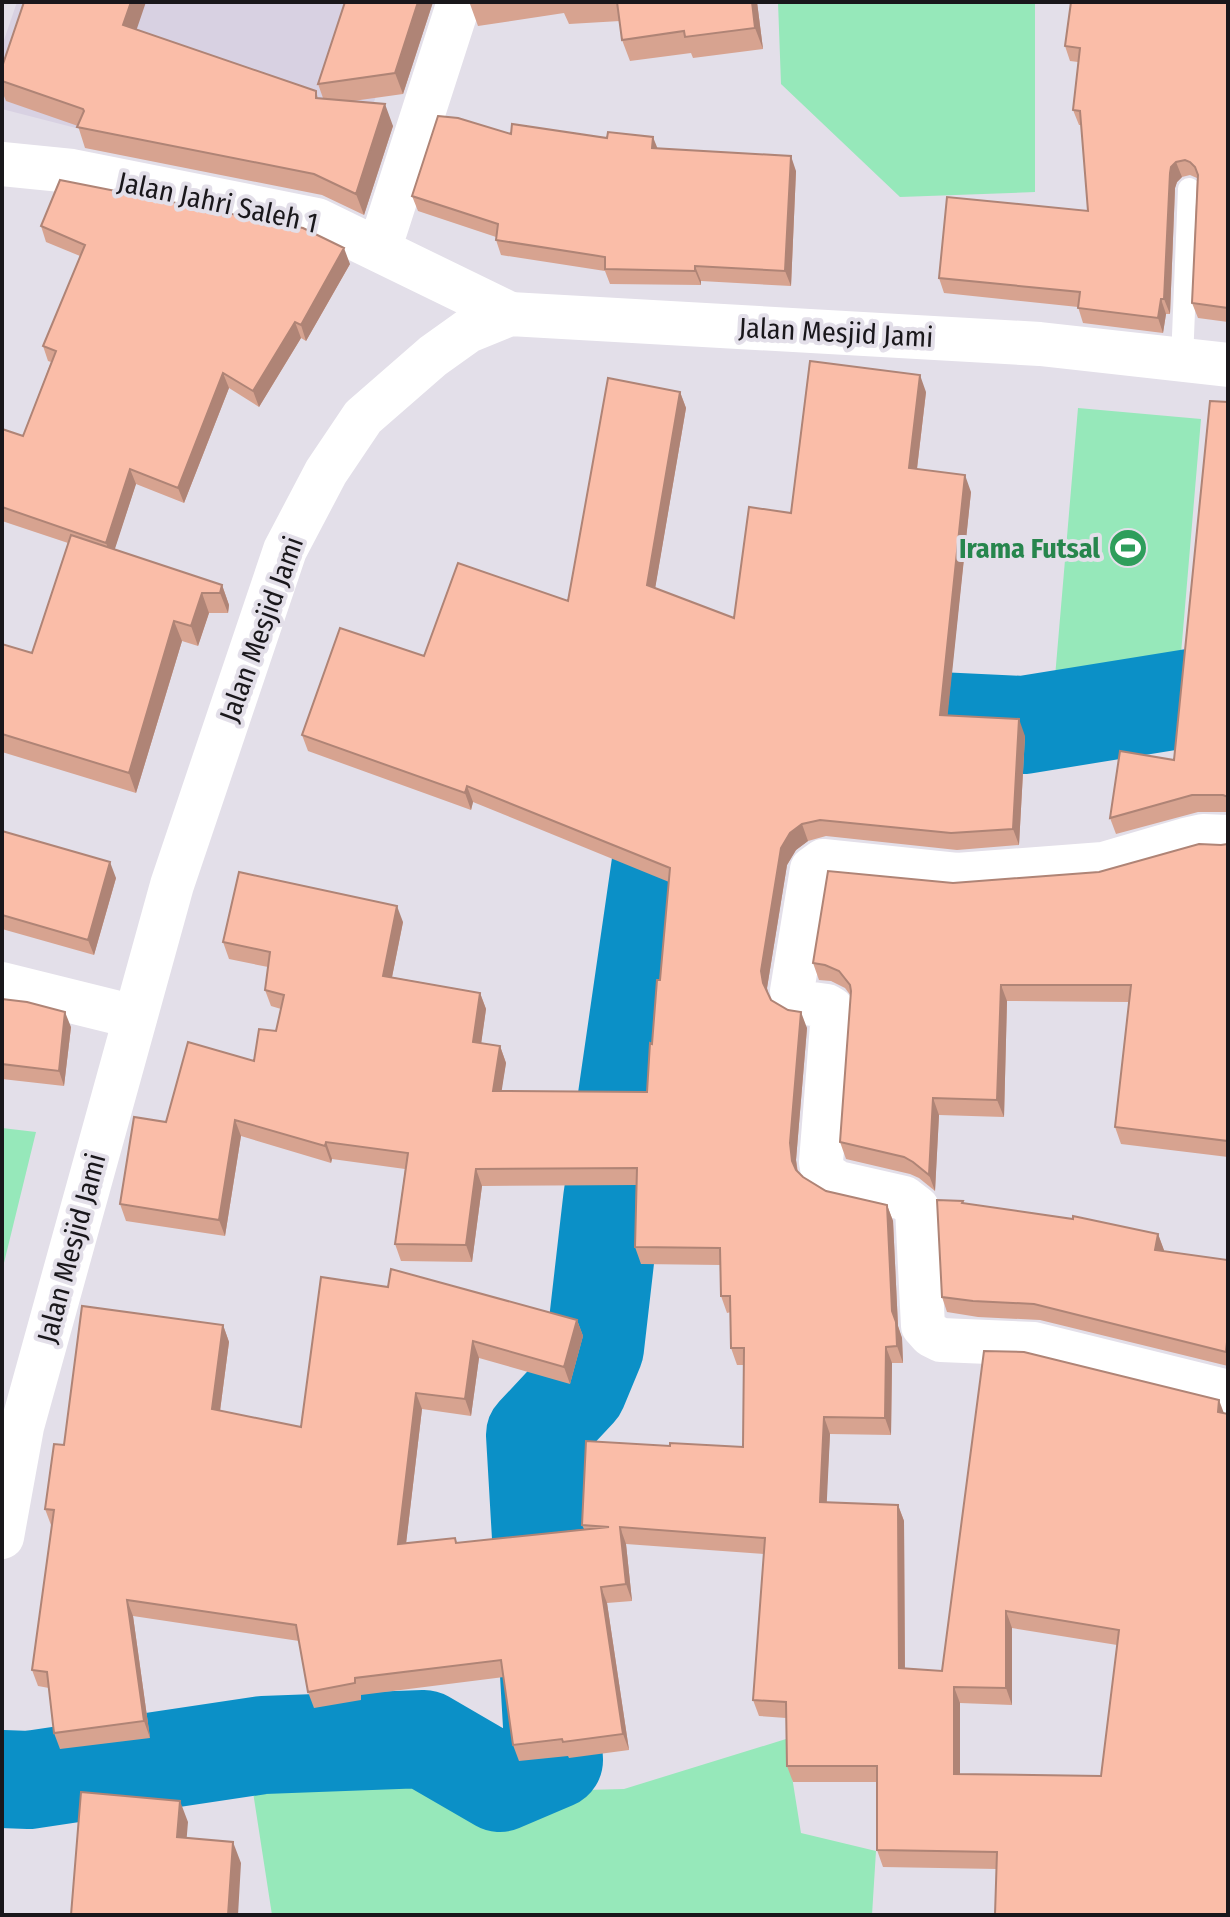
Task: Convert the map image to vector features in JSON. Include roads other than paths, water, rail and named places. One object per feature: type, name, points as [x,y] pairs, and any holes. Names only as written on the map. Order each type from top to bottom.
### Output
[{"type":"street","points":[[379,250],[459,2]]},
{"type":"street","name":"Jalan Jahri Saleh 1","points":[[2,164],[72,171],[317,220],[510,314]]},
{"type":"street","name":"Jalan Mesjid Jami","points":[[2,1537],[22,1427],[172,885],[285,550],[326,472],[363,417],[433,356],[468,331],[510,314],[1040,344],[1228,365]]},
{"type":"street","points":[[1228,837],[1203,836],[1103,864],[957,875],[819,862],[812,869],[792,991],[798,1002],[827,1006],[833,1013],[821,1162],[823,1173],[838,1183],[904,1198],[917,1208],[923,1326],[931,1335],[941,1340],[1034,1344],[1228,1392]]},
{"type":"street","points":[[2,984],[135,1017]]},
{"type":"lane","points":[[1182,360],[1189,189]]},
{"type":"waterway","points":[[886,713],[895,719],[1023,725],[1228,692]]},
{"type":"waterway","points":[[2,1779],[29,1780],[263,1745],[424,1739],[500,1783],[554,1760],[535,1435],[578,1389],[595,1348],[612,1200],[678,744]]},
{"type":"place","name":"Irama Futsal","points":[[1128,548]]}]
